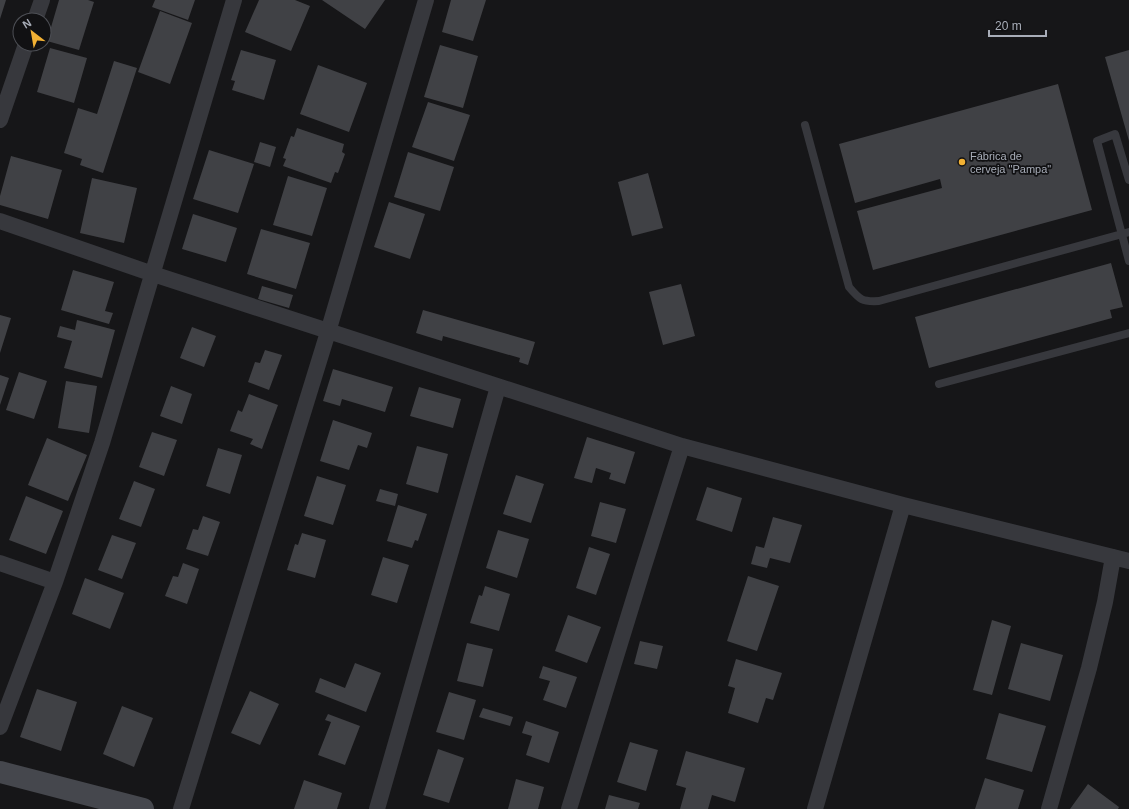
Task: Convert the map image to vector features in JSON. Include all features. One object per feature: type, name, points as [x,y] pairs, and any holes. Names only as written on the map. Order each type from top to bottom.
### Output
[{"type":"street","points":[[38,12],[42,0]]},
{"type":"street","points":[[0,727],[55,582],[102,443],[234,0]]},
{"type":"street","points":[[181,809],[328,332],[426,0]]},
{"type":"street","points":[[0,120],[23,52]]},
{"type":"street","points":[[0,221],[328,332],[682,446],[1129,561]]},
{"type":"street","points":[[378,809],[498,387]]},
{"type":"street","points":[[570,809],[682,446]]},
{"type":"street","points":[[814,809],[903,504]]},
{"type":"street","points":[[1048,809],[1089,668],[1105,602],[1113,557]]},
{"type":"street","points":[[0,563],[55,582]]},
{"type":"street","points":[[0,772],[143,809]]},
{"type":"lane","points":[[806,126],[849,287],[857,296],[866,302],[879,301],[1125,234]]},
{"type":"lane","points":[[1129,180],[1115,134],[1097,141],[1125,234],[1129,261]]},
{"type":"lane","points":[[939,384],[1129,333]]},
{"type":"building","points":[[0,0],[6,0],[0,19]]},
{"type":"building","points":[[59,0],[88,0],[94,2],[79,50],[52,42],[52,24]]},
{"type":"building","points":[[155,0],[195,0],[188,20],[152,7]]},
{"type":"building","points":[[259,0],[295,0],[310,6],[291,51],[245,32]]},
{"type":"building","points":[[322,0],[385,0],[365,29]]},
{"type":"building","points":[[451,0],[486,0],[473,41],[442,32]]},
{"type":"building","points":[[160,11],[192,23],[170,84],[138,72]]},
{"type":"building","points":[[440,45],[478,56],[463,108],[424,97]]},
{"type":"building","points":[[52,49],[87,58],[74,103],[37,92],[49,52],[52,52]]},
{"type":"building","points":[[241,50],[276,60],[264,100],[232,90],[235,81],[231,80]]},
{"type":"building","points":[[1129,50],[1129,141],[1105,57]]},
{"type":"building","points":[[114,61],[137,68],[103,173],[80,165],[82,159],[64,153],[78,108],[97,114]]},
{"type":"building","points":[[318,65],[367,83],[349,132],[300,114]]},
{"type":"building","name":"Fábrica de cerveja \"Pampa\"","points":[[1058,84],[1092,210],[873,270],[857,211],[942,188],[940,179],[855,203],[839,144]]},
{"type":"building","points":[[428,102],[470,115],[454,161],[412,147]]},
{"type":"building","points":[[297,128],[344,144],[342,152],[345,154],[338,173],[335,172],[331,183],[283,166],[286,159],[283,158],[291,136],[294,137]]},
{"type":"building","points":[[260,142],[276,147],[270,167],[254,162]]},
{"type":"building","points":[[209,150],[254,164],[238,213],[193,199]]},
{"type":"building","points":[[408,152],[454,167],[440,211],[394,197]]},
{"type":"building","points":[[11,156],[62,170],[48,219],[0,205],[0,196]]},
{"type":"building","points":[[648,173],[663,228],[632,236],[618,182]]},
{"type":"building","points":[[288,176],[327,188],[312,236],[273,225]]},
{"type":"building","points":[[92,178],[137,188],[124,243],[80,233]]},
{"type":"building","points":[[389,202],[425,214],[410,259],[374,247]]},
{"type":"building","points":[[193,214],[237,228],[226,262],[182,249]]},
{"type":"building","points":[[261,229],[310,243],[296,289],[247,274]]},
{"type":"building","points":[[1111,263],[1123,307],[1110,310],[1112,318],[929,368],[915,317]]},
{"type":"building","points":[[73,270],[114,282],[105,311],[113,313],[109,324],[61,310]]},
{"type":"building","points":[[681,284],[695,336],[663,345],[649,292]]},
{"type":"building","points":[[262,286],[293,295],[289,308],[258,299]]},
{"type":"building","points":[[423,310],[535,342],[528,365],[519,362],[520,358],[443,336],[442,341],[416,333]]},
{"type":"building","points":[[0,315],[11,318],[0,353]]},
{"type":"building","points":[[77,320],[115,330],[102,378],[64,368],[72,341],[57,337],[60,326],[75,330]]},
{"type":"building","points":[[192,327],[216,336],[204,367],[180,358]]},
{"type":"building","points":[[265,350],[282,355],[269,390],[248,382],[255,362],[260,363]]},
{"type":"building","points":[[333,369],[393,387],[385,412],[342,399],[340,406],[323,401]]},
{"type":"building","points":[[19,372],[47,381],[34,419],[6,410]]},
{"type":"building","points":[[0,375],[9,378],[0,405]]},
{"type":"building","points":[[66,381],[97,386],[89,433],[58,428]]},
{"type":"building","points":[[171,386],[192,394],[182,424],[160,416]]},
{"type":"building","points":[[419,387],[461,399],[453,428],[410,416]]},
{"type":"building","points":[[249,394],[278,405],[262,449],[250,444],[253,439],[230,431],[238,410],[242,412]]},
{"type":"building","points":[[333,420],[372,433],[367,448],[358,445],[349,470],[320,461]]},
{"type":"building","points":[[152,432],[177,440],[164,476],[139,467]]},
{"type":"building","points":[[587,437],[635,452],[625,484],[609,479],[611,473],[596,468],[592,483],[574,478]]},
{"type":"building","points":[[47,438],[87,455],[68,501],[28,485]]},
{"type":"building","points":[[417,446],[448,454],[438,493],[406,484]]},
{"type":"building","points":[[218,448],[242,455],[230,494],[206,486]]},
{"type":"building","points":[[516,475],[544,484],[531,523],[503,514]]},
{"type":"building","points":[[317,476],[346,485],[333,525],[304,516]]},
{"type":"building","points":[[134,481],[155,489],[141,527],[119,519]]},
{"type":"building","points":[[707,487],[742,498],[732,532],[696,520]]},
{"type":"building","points":[[380,489],[398,494],[395,506],[376,501]]},
{"type":"building","points":[[26,496],[63,511],[46,554],[9,540]]},
{"type":"building","points":[[600,502],[626,509],[616,543],[591,536]]},
{"type":"building","points":[[398,505],[427,514],[418,541],[415,540],[412,548],[387,541]]},
{"type":"building","points":[[203,516],[220,522],[208,556],[186,549],[193,529],[198,530]]},
{"type":"building","points":[[773,517],[802,525],[790,563],[770,558],[767,568],[751,564],[756,546],[764,548]]},
{"type":"building","points":[[498,530],[529,539],[517,578],[486,568]]},
{"type":"building","points":[[302,533],[326,540],[315,578],[287,570],[295,544],[298,545]]},
{"type":"building","points":[[112,535],[136,543],[122,579],[98,570]]},
{"type":"building","points":[[589,547],[610,554],[596,595],[576,588]]},
{"type":"building","points":[[383,557],[409,565],[397,603],[371,595]]},
{"type":"building","points":[[183,563],[199,569],[187,604],[165,596],[173,576],[178,577]]},
{"type":"building","points":[[748,576],[779,586],[757,651],[727,641]]},
{"type":"building","points":[[85,578],[124,593],[110,629],[72,614]]},
{"type":"building","points":[[485,586],[510,594],[499,631],[470,623],[479,595],[482,596]]},
{"type":"building","points":[[568,615],[601,627],[587,663],[555,651]]},
{"type":"building","points":[[992,620],[1011,626],[992,695],[973,690]]},
{"type":"building","points":[[640,641],[663,646],[657,669],[634,664]]},
{"type":"building","points":[[467,643],[493,649],[483,687],[457,681]]},
{"type":"building","points":[[1021,643],[1063,655],[1050,701],[1008,689]]},
{"type":"building","points":[[736,659],[782,673],[773,700],[766,698],[758,723],[728,713],[735,688],[728,686]]},
{"type":"building","points":[[355,663],[381,673],[366,712],[315,692],[320,678],[345,688]]},
{"type":"building","points":[[543,666],[577,677],[566,708],[543,700],[550,681],[539,678]]},
{"type":"building","points":[[37,689],[77,702],[61,751],[20,737]]},
{"type":"building","points":[[250,691],[279,704],[260,745],[231,733]]},
{"type":"building","points":[[449,692],[476,700],[464,740],[436,732]]},
{"type":"building","points":[[122,706],[153,718],[134,767],[103,754]]},
{"type":"building","points":[[483,708],[513,717],[510,726],[479,717]]},
{"type":"building","points":[[999,713],[1046,726],[1032,772],[986,759]]},
{"type":"building","points":[[328,714],[360,726],[345,765],[318,755],[331,722],[325,720]]},
{"type":"building","points":[[526,721],[559,732],[549,763],[526,755],[532,736],[522,733]]},
{"type":"building","points":[[630,742],[658,750],[646,791],[617,782]]},
{"type":"building","points":[[438,749],[464,758],[449,803],[423,795]]},
{"type":"building","points":[[686,751],[745,768],[735,802],[712,795],[708,809],[680,809],[686,788],[676,785]]},
{"type":"building","points":[[985,778],[1024,790],[1018,809],[975,809]]},
{"type":"building","points":[[516,779],[544,787],[538,809],[508,809]]},
{"type":"building","points":[[304,780],[342,793],[337,809],[294,809]]},
{"type":"building","points":[[1088,784],[1119,807],[1118,809],[1070,809]]},
{"type":"building","points":[[609,795],[640,803],[638,809],[605,809]]},
{"type":"place","name":"Fábrica de cerveja \"Pampa\"","points":[[962,162]]}]
